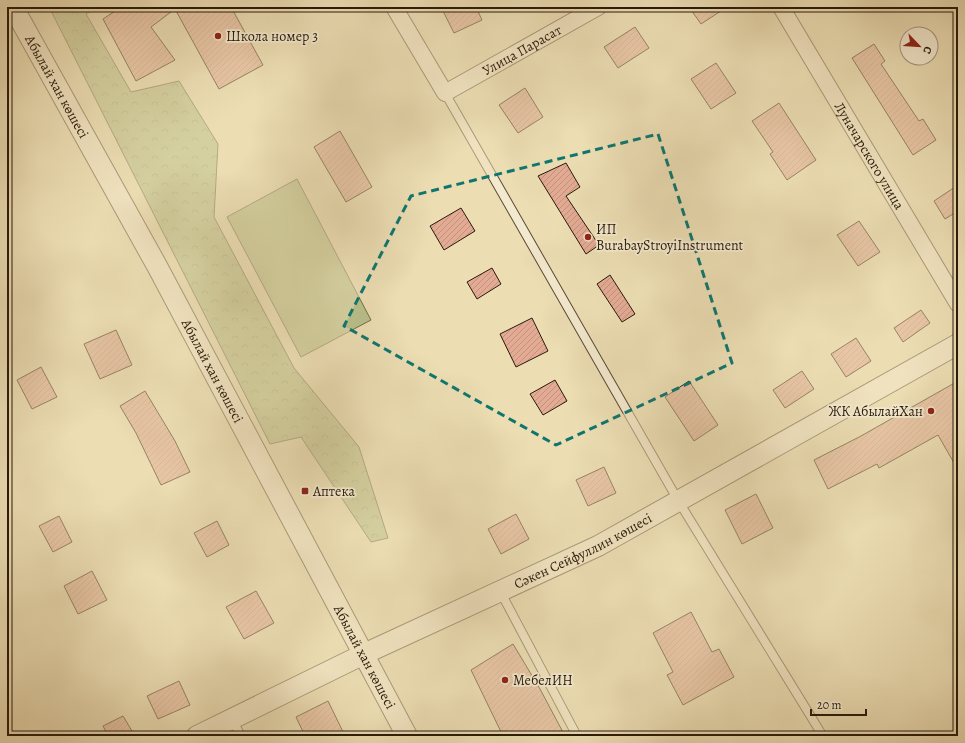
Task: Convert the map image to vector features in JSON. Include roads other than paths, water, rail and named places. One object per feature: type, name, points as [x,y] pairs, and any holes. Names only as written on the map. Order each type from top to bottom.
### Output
[{"type":"street","name":"Абылай хан көшесі","points":[[13,7],[157,266],[408,736]]},
{"type":"street","points":[[394,7],[445,93]]},
{"type":"street","name":"Улица Парасат","points":[[445,93],[598,7]]},
{"type":"street","name":"Луначарского улица","points":[[781,7],[958,304]]},
{"type":"street","name":"Сәкен Сейфуллин көшесі","points":[[197,736],[236,727],[364,654],[598,546],[679,502],[958,344]]},
{"type":"lane","points":[[445,93],[679,502],[821,733]]},
{"type":"lane","points":[[500,591],[577,736]]},
{"type":"place","name":"Школа номер 3","points":[[218,36]]},
{"type":"place","name":"ИП BurabayStroyiInstrument","points":[[588,237]]},
{"type":"place","name":"ЖК АбылайХан","points":[[931,411]]},
{"type":"place","name":"Аптека","points":[[305,491]]},
{"type":"place","name":"МебелИН","points":[[505,680]]}]
